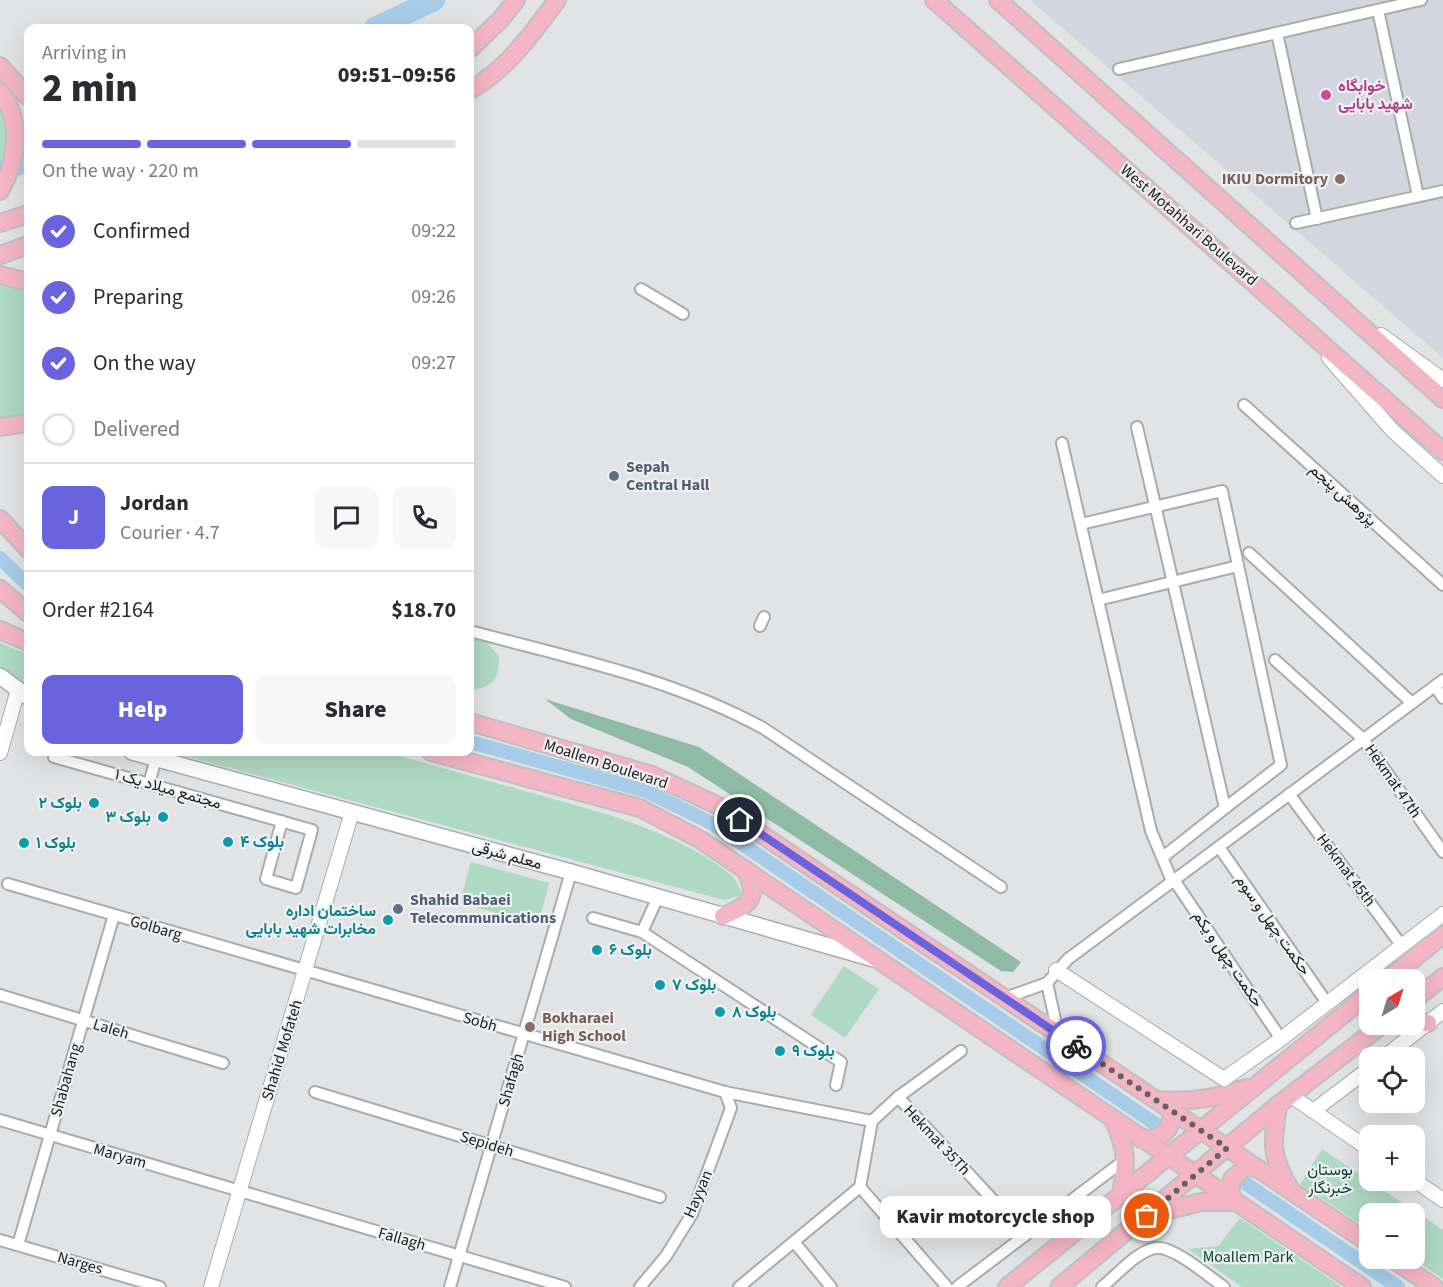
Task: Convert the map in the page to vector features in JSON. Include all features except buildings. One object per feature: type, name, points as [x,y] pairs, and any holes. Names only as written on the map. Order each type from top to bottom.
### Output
[{"type":"main road","points":[[474,45],[501,19],[516,0]]},
{"type":"main road","points":[[474,87],[505,64],[557,0]]},
{"type":"main road","name":"West Motahhari Boulevard","points":[[934,0],[1443,451]]},
{"type":"main road","points":[[998,0],[1443,399]]},
{"type":"main road","points":[[0,66],[24,93]]},
{"type":"main road","points":[[0,92],[11,111],[15,133],[14,156],[0,191]]},
{"type":"main road","points":[[0,223],[24,215]]},
{"type":"main road","points":[[0,255],[24,246]]},
{"type":"main road","points":[[0,275],[24,281]]},
{"type":"main road","points":[[0,427],[24,424]]},
{"type":"main road","points":[[0,519],[24,545]]},
{"type":"main road","points":[[0,589],[24,610]]},
{"type":"main road","points":[[0,630],[24,640]]},
{"type":"main road","points":[[0,676],[23,693]]},
{"type":"main road","name":"Moallem Boulevard","points":[[474,723],[652,775],[721,807],[1291,1191]]},
{"type":"main road","name":"معلم شرقی","points":[[148,756],[571,872],[882,962]]},
{"type":"main road","name":"Moallem Boulevard","points":[[446,756],[639,808],[701,840],[1236,1202]]},
{"type":"main road","points":[[723,916],[744,908],[751,898],[753,885],[745,869]]},
{"type":"main road","points":[[1401,969],[1443,935]]},
{"type":"main road","points":[[1425,991],[1443,977]]},
{"type":"main road","points":[[1006,1287],[1359,1002]]},
{"type":"main road","points":[[1059,1287],[1284,1100],[1369,1035]]},
{"type":"main road","points":[[1155,1100],[1191,1102],[1219,1098],[1259,1084]]},
{"type":"main road","points":[[1284,1100],[1272,1152],[1277,1167],[1291,1191],[1359,1237]]},
{"type":"main road","points":[[1141,1139],[1152,1140],[1162,1135],[1170,1127],[1171,1110]]},
{"type":"main road","points":[[1113,1120],[1125,1146],[1126,1159],[1121,1194]]},
{"type":"main road","points":[[1256,1167],[1244,1169],[1232,1179],[1230,1194],[1236,1202],[1362,1287]]},
{"type":"main road","points":[[1147,1216],[1201,1202],[1236,1202]]},
{"type":"main road","points":[[1407,1269],[1434,1287]]},
{"type":"street","points":[[1119,69],[1421,0]]},
{"type":"street","points":[[1378,10],[1418,196]]},
{"type":"street","points":[[1277,33],[1317,219]]},
{"type":"street","points":[[1296,223],[1443,190]]},
{"type":"street","points":[[641,290],[683,314]]},
{"type":"street","points":[[1332,300],[1443,380]]},
{"type":"street","points":[[1294,318],[1392,430],[1443,476]]},
{"type":"street","name":"پژوهش پنجم","points":[[1244,405],[1443,585]]},
{"type":"street","points":[[1137,427],[1225,808]]},
{"type":"street","name":"حکمت چهل و یکم","points":[[1062,443],[1151,831],[1173,880],[1281,1038]]},
{"type":"street","points":[[1081,524],[1222,491],[1281,765],[1163,857]]},
{"type":"street","points":[[1249,553],[1412,703]]},
{"type":"street","points":[[1098,600],[1238,566]]},
{"type":"street","points":[[474,632],[662,682],[722,706],[763,728],[1001,887]]},
{"type":"street","name":"Hekmat 47th","points":[[1275,660],[1363,739],[1443,852]]},
{"type":"street","points":[[1005,998],[1047,983],[1056,970],[1173,880],[1439,683],[1443,698]]},
{"type":"street","points":[[0,753],[23,693]]},
{"type":"street","name":"مجتمع میلاد یک ۱","points":[[54,757],[282,821],[312,830],[296,888],[266,879],[282,821]]},
{"type":"street","points":[[149,784],[156,758]]},
{"type":"street","name":"Hekmat 45th","points":[[1289,794],[1402,946]]},
{"type":"street","name":"Shahid Mofateh","points":[[211,1287],[352,812]]},
{"type":"street","name":"حکمت چهل و سوم","points":[[1219,847],[1327,1003]]},
{"type":"street","name":"Shafagh","points":[[450,1287],[571,872]]},
{"type":"street","name":"Golbarg","points":[[8,884],[305,972]]},
{"type":"street","points":[[642,932],[658,897]]},
{"type":"street","points":[[1056,970],[1224,1079],[1312,1015],[1443,914]]},
{"type":"street","name":"Shabahang","points":[[18,1245],[114,915]]},
{"type":"street","points":[[592,918],[642,932],[842,1062],[836,1085]]},
{"type":"street","name":"Sobh","points":[[305,972],[725,1092],[872,1120]]},
{"type":"street","points":[[1047,983],[1058,1033]]},
{"type":"street","name":"Laleh","points":[[0,996],[223,1063]]},
{"type":"street","points":[[1425,1021],[1443,1011]]},
{"type":"street","points":[[1312,1015],[1326,1028]]},
{"type":"street","points":[[1395,1047],[1408,1035]]},
{"type":"street","points":[[739,1287],[860,1187],[872,1120],[898,1097],[961,1051]]},
{"type":"street","points":[[1313,1111],[1359,1076]]},
{"type":"street","name":"Sepideh","points":[[315,1092],[660,1197]]},
{"type":"street","name":"Hayyan","points":[[640,1287],[666,1256],[692,1214],[731,1108],[725,1092]]},
{"type":"street","name":"Hekmat 35Th","points":[[898,1097],[1025,1235]]},
{"type":"street","points":[[1284,1100],[1313,1111],[1359,1142]]},
{"type":"street","name":"Maryam","points":[[0,1120],[240,1191]]},
{"type":"street","points":[[957,1287],[1126,1159]]},
{"type":"street","points":[[860,1187],[947,1287]]},
{"type":"street","points":[[1425,1188],[1443,1200]]},
{"type":"street","name":"Fallagh","points":[[240,1191],[565,1287]]},
{"type":"street","name":"Narges","points":[[0,1240],[160,1287]]},
{"type":"street","points":[[795,1243],[831,1287]]},
{"type":"street","points":[[1102,1287],[1142,1254],[1158,1247],[1170,1251],[1224,1287]]},
{"type":"shaded area","name":"IKIU Dormitory","points":[[1030,0],[1443,0],[1443,358]]},
{"type":"green space","points":[[0,106],[10,139],[5,169],[0,171]]},
{"type":"green space","points":[[0,282],[24,286],[24,420],[0,425]]},
{"type":"green space","points":[[474,639],[486,642],[499,656],[496,677],[485,687],[474,691]]},
{"type":"green space","points":[[0,643],[24,652],[24,684],[0,666]]},
{"type":"green space","points":[[545,699],[699,747],[1021,962],[1013,972],[1001,971],[688,767],[571,719]]},
{"type":"green space","points":[[184,756],[400,756],[610,815],[689,847],[718,865],[736,881],[743,895],[724,900]]},
{"type":"green space","points":[[471,862],[549,883],[538,925],[460,903]]},
{"type":"green space","points":[[844,966],[879,989],[845,1038],[811,1015]]},
{"type":"green space","name":"بوستان خبرنگار","points":[[1322,1149],[1359,1174],[1359,1191],[1385,1191],[1403,1203],[1359,1203],[1359,1223],[1300,1184]]},
{"type":"green space","name":"Moallem Park","points":[[1240,1218],[1342,1287],[1242,1287],[1188,1249],[1218,1246]]},
{"type":"green space","name":"بوستان خبرنگار","points":[[1425,1218],[1443,1230],[1443,1279],[1425,1267]]},
{"type":"waterway","points":[[383,24],[434,0]]},
{"type":"waterway","points":[[0,171],[24,162]]},
{"type":"waterway","points":[[0,558],[24,581]]},
{"type":"waterway","points":[[474,743],[646,791],[711,823],[1157,1125]]},
{"type":"waterway","points":[[1242,1181],[1398,1287]]},
{"type":"way so far","points":[[1076,1046],[1227,1148],[1147,1216]]},
{"type":"place","name":"خوابگاه شهید بابایی","points":[[1326,95]]},
{"type":"place","name":"IKIU Dormitory","points":[[1340,179]]},
{"type":"place","name":"Sepah Central Hall","points":[[614,476]]},
{"type":"place","name":"بلوک ۲","points":[[94,803]]},
{"type":"place","name":"بلوک ۳","points":[[163,817]]},
{"type":"place","name":"بلوک ۴","points":[[228,842]]},
{"type":"place","name":"بلوک ۱","points":[[24,843]]},
{"type":"place","name":"Shahid Babaei Telecommunications","points":[[398,909]]},
{"type":"place","name":"ساختمان اداره مخابرات شهید بابایی","points":[[388,920]]},
{"type":"place","name":"بلوک ۶","points":[[597,950]]},
{"type":"place","name":"بلوک ۷","points":[[660,985]]},
{"type":"place","name":"بلوک ۸","points":[[720,1012]]},
{"type":"place","name":"Bokharaei High School","points":[[530,1027]]},
{"type":"place","name":"بلوک ۹","points":[[780,1051]]},
{"type":"place","name":"Kavir motorcycle shop","points":[[1147,1216]]},
{"type":"route","points":[[740,820],[1076,1046]]}]
